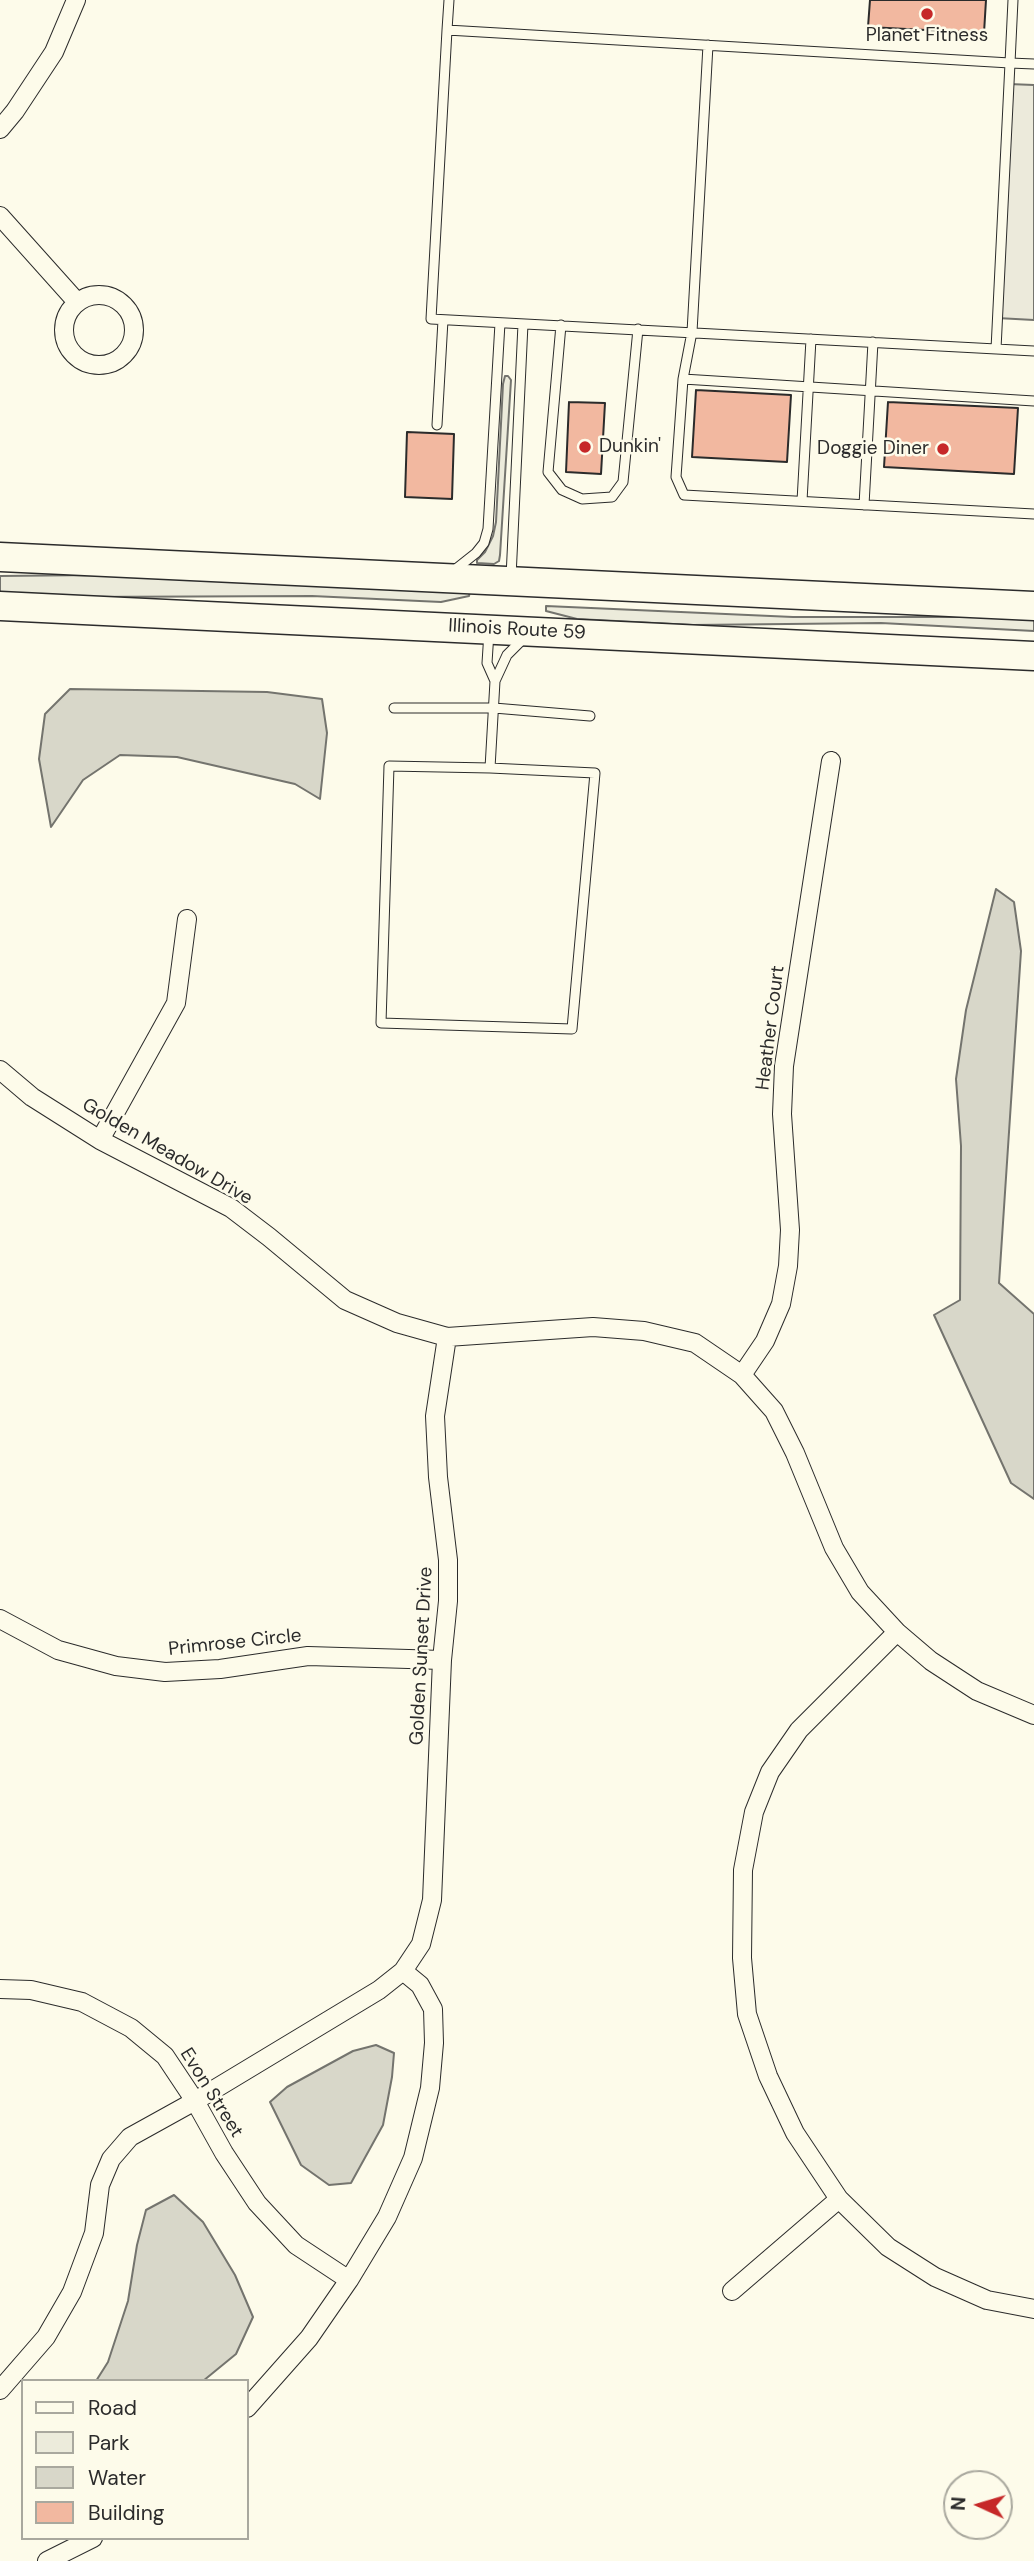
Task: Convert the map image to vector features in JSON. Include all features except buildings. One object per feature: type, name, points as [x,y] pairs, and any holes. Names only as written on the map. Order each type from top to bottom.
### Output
[{"type":"main road","points":[[0,558],[1034,606]]},
{"type":"main road","points":[[489,628],[511,581]]},
{"type":"main road","name":"Illinois Route 59","points":[[0,606],[1034,656]]},
{"type":"street","points":[[0,129],[54,52],[76,0]]},
{"type":"street","points":[[0,216],[77,302]]},
{"type":"street","name":"Heather Court","points":[[742,1375],[765,1341],[781,1304],[788,1266],[790,1230],[782,1114],[784,1066],[831,761]]},
{"type":"street","points":[[100,1140],[177,1003],[187,919]]},
{"type":"street","name":"Golden Meadow Drive","points":[[0,1070],[32,1097],[100,1140],[231,1208],[345,1300],[397,1323],[447,1338],[593,1327],[644,1331],[695,1343],[742,1375],[774,1411],[795,1453],[834,1548],[860,1592],[897,1632],[931,1661],[977,1691],[1034,1715]]},
{"type":"street","name":"Golden Sunset Drive","points":[[0,2390],[46,2337],[72,2292],[94,2234],[100,2185],[111,2158],[130,2137],[379,1990],[403,1971],[421,1944],[432,1900],[442,1660],[448,1601],[448,1560],[438,1477],[435,1416],[447,1338]]},
{"type":"street","name":"Primrose Circle","points":[[0,1619],[58,1650],[116,1666],[166,1672],[220,1669],[308,1657],[442,1660]]},
{"type":"street","points":[[897,1632],[799,1730],[770,1772],[754,1812],[743,1870],[742,1958],[747,2014],[768,2076],[795,2133],[839,2199],[888,2247],[935,2277],[987,2300],[1034,2309]]},
{"type":"street","points":[[248,2407],[309,2338],[349,2280],[387,2217],[413,2158],[430,2088],[435,2043],[433,2009],[420,1985],[403,1971]]},
{"type":"street","name":"Evon Street","points":[[0,1989],[31,1990],[82,2002],[131,2028],[165,2056],[257,2203],[296,2245],[349,2280]]},
{"type":"street","points":[[732,2291],[839,2199]]},
{"type":"street","points":[[47,2561],[89,2540]]},
{"type":"lane","points":[[449,0],[431,319],[1034,351]]},
{"type":"lane","points":[[996,349],[1013,0]]},
{"type":"lane","points":[[447,30],[1034,64]]},
{"type":"lane","points":[[708,44],[692,332],[683,379],[676,477],[684,495],[1034,514]]},
{"type":"lane","points":[[437,425],[443,320]]},
{"type":"lane","points":[[444,578],[484,543],[488,529],[500,323]]},
{"type":"lane","points":[[511,581],[523,324]]},
{"type":"lane","points":[[561,325],[548,472],[562,490],[582,499],[612,497],[623,482],[638,329]]},
{"type":"lane","points":[[802,501],[811,339]]},
{"type":"lane","points":[[864,505],[873,342]]},
{"type":"lane","points":[[683,379],[1034,401]]},
{"type":"lane","points":[[489,628],[487,663],[495,681]]},
{"type":"lane","points":[[490,768],[495,681],[506,655],[517,642],[535,631]]},
{"type":"lane","points":[[394,708],[494,708],[590,716]]},
{"type":"lane","points":[[389,766],[490,768],[596,773],[572,1029],[381,1023],[389,766]]},
{"type":"green space","points":[[505,376],[511,380],[500,555],[499,561],[494,564],[477,563],[493,536],[496,522]]},
{"type":"green space","points":[[95,575],[470,591],[469,596],[441,602],[312,596],[72,597],[0,593],[0,576]]},
{"type":"green space","points":[[546,606],[793,617],[981,617],[1034,620],[1034,631],[881,623],[693,625],[577,619],[546,611]]},
{"type":"shaded area","points":[[1009,84],[1034,85],[1034,320],[997,318]]},
{"type":"water","points":[[70,689],[267,692],[322,699],[327,733],[320,799],[295,784],[177,757],[120,755],[83,780],[51,827],[39,759],[45,714]]},
{"type":"water","points":[[996,889],[1014,902],[1021,951],[999,1283],[1034,1314],[1034,1499],[1011,1483],[934,1315],[960,1300],[961,1146],[956,1079],[966,1010]]},
{"type":"water","points":[[376,2045],[394,2053],[383,2125],[351,2183],[329,2185],[301,2165],[270,2102],[287,2087],[353,2051]]},
{"type":"water","points":[[174,2195],[203,2222],[235,2275],[253,2317],[236,2354],[205,2379],[97,2379],[108,2362],[128,2301],[146,2210]]},
{"type":"place","name":"Planet Fitness","points":[[927,14]]},
{"type":"place","name":"Dunkin'","points":[[585,447]]},
{"type":"place","name":"Doggie Diner","points":[[943,449]]}]
